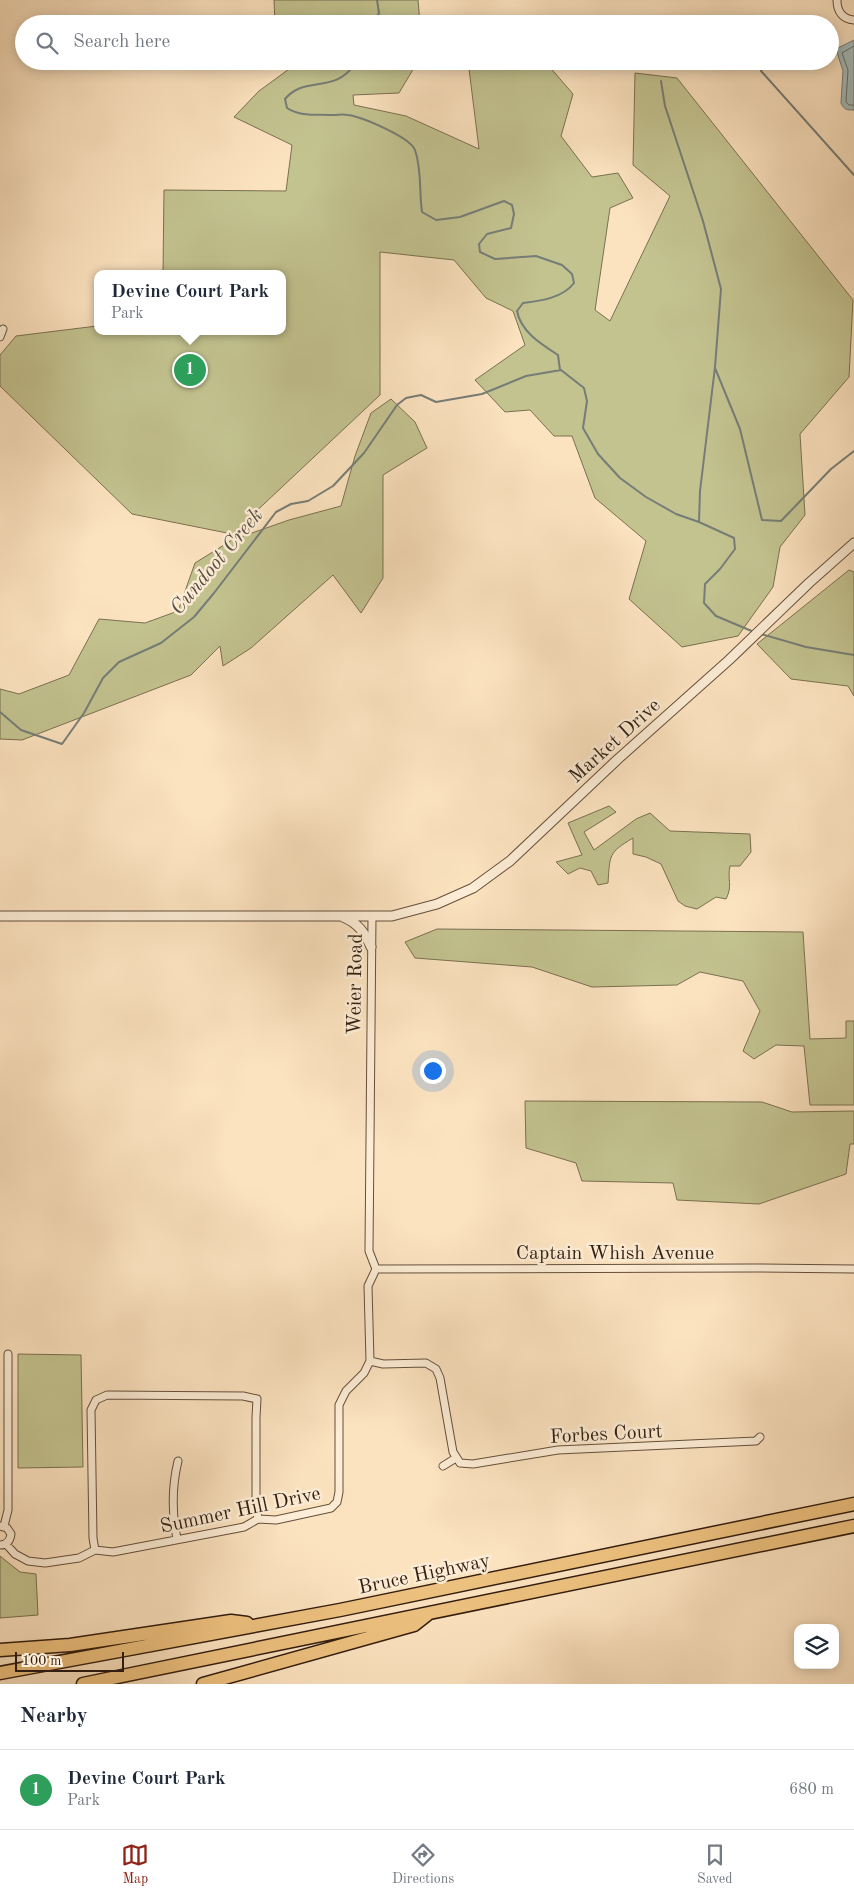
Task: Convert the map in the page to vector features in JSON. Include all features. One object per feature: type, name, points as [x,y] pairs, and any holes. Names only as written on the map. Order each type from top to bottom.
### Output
[{"type":"highway","name":"Bruce Highway","points":[[0,1673],[257,1625],[854,1504]]},
{"type":"highway","name":"Bruce Highway","points":[[83,1684],[854,1526]]},
{"type":"highway","points":[[202,1684],[414,1625],[429,1613]]},
{"type":"highway","points":[[0,1650],[70,1645],[231,1621],[257,1625]]},
{"type":"street","points":[[837,0],[837,9],[842,15],[854,20]]},
{"type":"street","points":[[0,337],[3,329]]},
{"type":"street","name":"Market Drive","points":[[372,916],[392,916],[437,904],[473,888],[510,861],[618,759],[729,660],[809,583],[852,545]]},
{"type":"street","name":"Weier Road","points":[[0,916],[372,916],[369,1251],[376,1269]]},
{"type":"street","points":[[341,916],[360,928],[367,937],[371,947]]},
{"type":"street","points":[[376,1269],[368,1286],[370,1361],[383,1364],[426,1363],[436,1369],[440,1378],[453,1452],[456,1458],[443,1466]]},
{"type":"street","name":"Captain Whish Avenue","points":[[376,1269],[854,1269]]},
{"type":"street","points":[[3,1544],[10,1538],[11,1534],[2,1526],[8,1510],[8,1354]]},
{"type":"street","name":"Summer Hill Drive","points":[[3,1544],[15,1554],[28,1561],[45,1563],[79,1558],[95,1550],[113,1552],[177,1538],[244,1527],[258,1519],[276,1520],[331,1508],[337,1502],[339,1492],[339,1405],[346,1390],[364,1373],[370,1361]]},
{"type":"street","points":[[95,1550],[93,1538],[92,1410],[96,1400],[107,1395],[244,1396],[257,1399],[256,1496],[258,1519]]},
{"type":"street","name":"Forbes Court","points":[[456,1458],[460,1463],[473,1464],[558,1450],[756,1441],[760,1437]]},
{"type":"street","points":[[177,1538],[174,1523],[175,1475],[178,1461]]},
{"type":"green space","points":[[274,0],[418,0],[419,15],[275,15]]},
{"type":"green space","points":[[288,70],[413,70],[399,93],[353,95],[354,105],[406,116],[479,149],[469,70],[552,70],[573,94],[561,136],[592,177],[618,173],[633,198],[610,208],[595,310],[610,321],[670,196],[633,165],[635,73],[677,78],[853,300],[849,377],[800,434],[805,515],[780,547],[773,587],[738,636],[682,647],[629,599],[646,541],[595,498],[572,436],[554,436],[530,410],[505,412],[475,380],[525,345],[513,311],[486,298],[454,260],[380,252],[380,395],[232,534],[132,514],[0,386],[0,355],[16,336],[94,326],[94,335],[286,335],[286,270],[163,270],[164,190],[286,191],[292,145],[234,117],[259,91]]},
{"type":"green space","points":[[391,399],[415,422],[427,448],[383,475],[383,578],[361,613],[333,575],[251,648],[223,666],[220,646],[191,675],[22,740],[0,739],[0,689],[19,694],[69,675],[99,619],[145,623],[178,611],[195,563],[232,540],[289,520],[341,506],[355,456],[371,413]]},
{"type":"green space","points":[[849,570],[854,572],[854,696],[848,686],[791,679],[757,644]]},
{"type":"green space","points":[[609,806],[616,812],[584,832],[594,850],[636,819],[650,813],[670,831],[750,834],[751,852],[740,866],[730,866],[730,886],[726,899],[716,897],[697,909],[685,906],[678,901],[661,864],[646,857],[633,854],[633,838],[619,847],[612,856],[609,866],[608,883],[598,885],[591,871],[580,868],[568,874],[556,862],[582,855],[568,823]]},
{"type":"green space","points":[[437,929],[803,932],[810,1039],[846,1038],[846,1021],[854,1021],[854,1105],[810,1105],[804,1046],[776,1045],[754,1059],[743,1051],[760,1011],[743,981],[700,972],[677,985],[592,987],[532,967],[415,958],[405,942]]},
{"type":"green space","points":[[525,1101],[762,1102],[792,1112],[854,1111],[854,1144],[850,1144],[846,1174],[759,1204],[677,1200],[673,1183],[582,1181],[576,1163],[526,1148]]},
{"type":"green space","points":[[18,1354],[81,1355],[83,1467],[18,1468]]},
{"type":"green space","points":[[0,1556],[20,1572],[36,1574],[38,1615],[0,1618]]},
{"type":"water","points":[[854,40],[854,110],[845,108],[841,103],[843,71],[839,58],[839,48]]},
{"type":"waterway","points":[[377,0],[378,15]]},
{"type":"waterway","points":[[350,70],[338,79],[310,85],[293,92],[285,99],[287,108],[303,114],[355,117],[385,128],[404,139],[415,150],[417,158],[420,173],[422,212],[436,220],[460,217],[504,201],[512,205],[514,214],[511,228],[487,234],[479,244],[480,252],[495,259],[536,256],[562,265],[572,274],[574,283],[564,292],[544,300],[523,303],[517,311],[527,331],[558,355],[560,370]]},
{"type":"waterway","points":[[761,70],[854,175]]},
{"type":"waterway","points":[[661,81],[665,106],[703,221],[721,289],[715,367],[700,491],[699,522]]},
{"type":"waterway","points":[[715,368],[740,429],[762,520],[781,521],[831,469],[854,451]]},
{"type":"waterway","name":"Cundoot Creek","points":[[0,712],[21,730],[62,744],[84,713],[103,678],[119,662],[161,643],[194,617],[276,512],[291,504],[308,501],[333,486],[364,453],[397,405],[406,398],[421,395],[436,402],[482,394],[526,376],[561,370],[584,388],[587,401],[583,428],[598,454],[620,478],[646,497],[676,514],[734,538],[735,549],[720,569],[705,584],[704,603],[716,616],[754,632]]},
{"type":"waterway","name":"Cundoot Creek","points":[[761,634],[806,647],[854,655]]},
{"type":"place","name":"Devine Court Park","points":[[190,370]]}]
